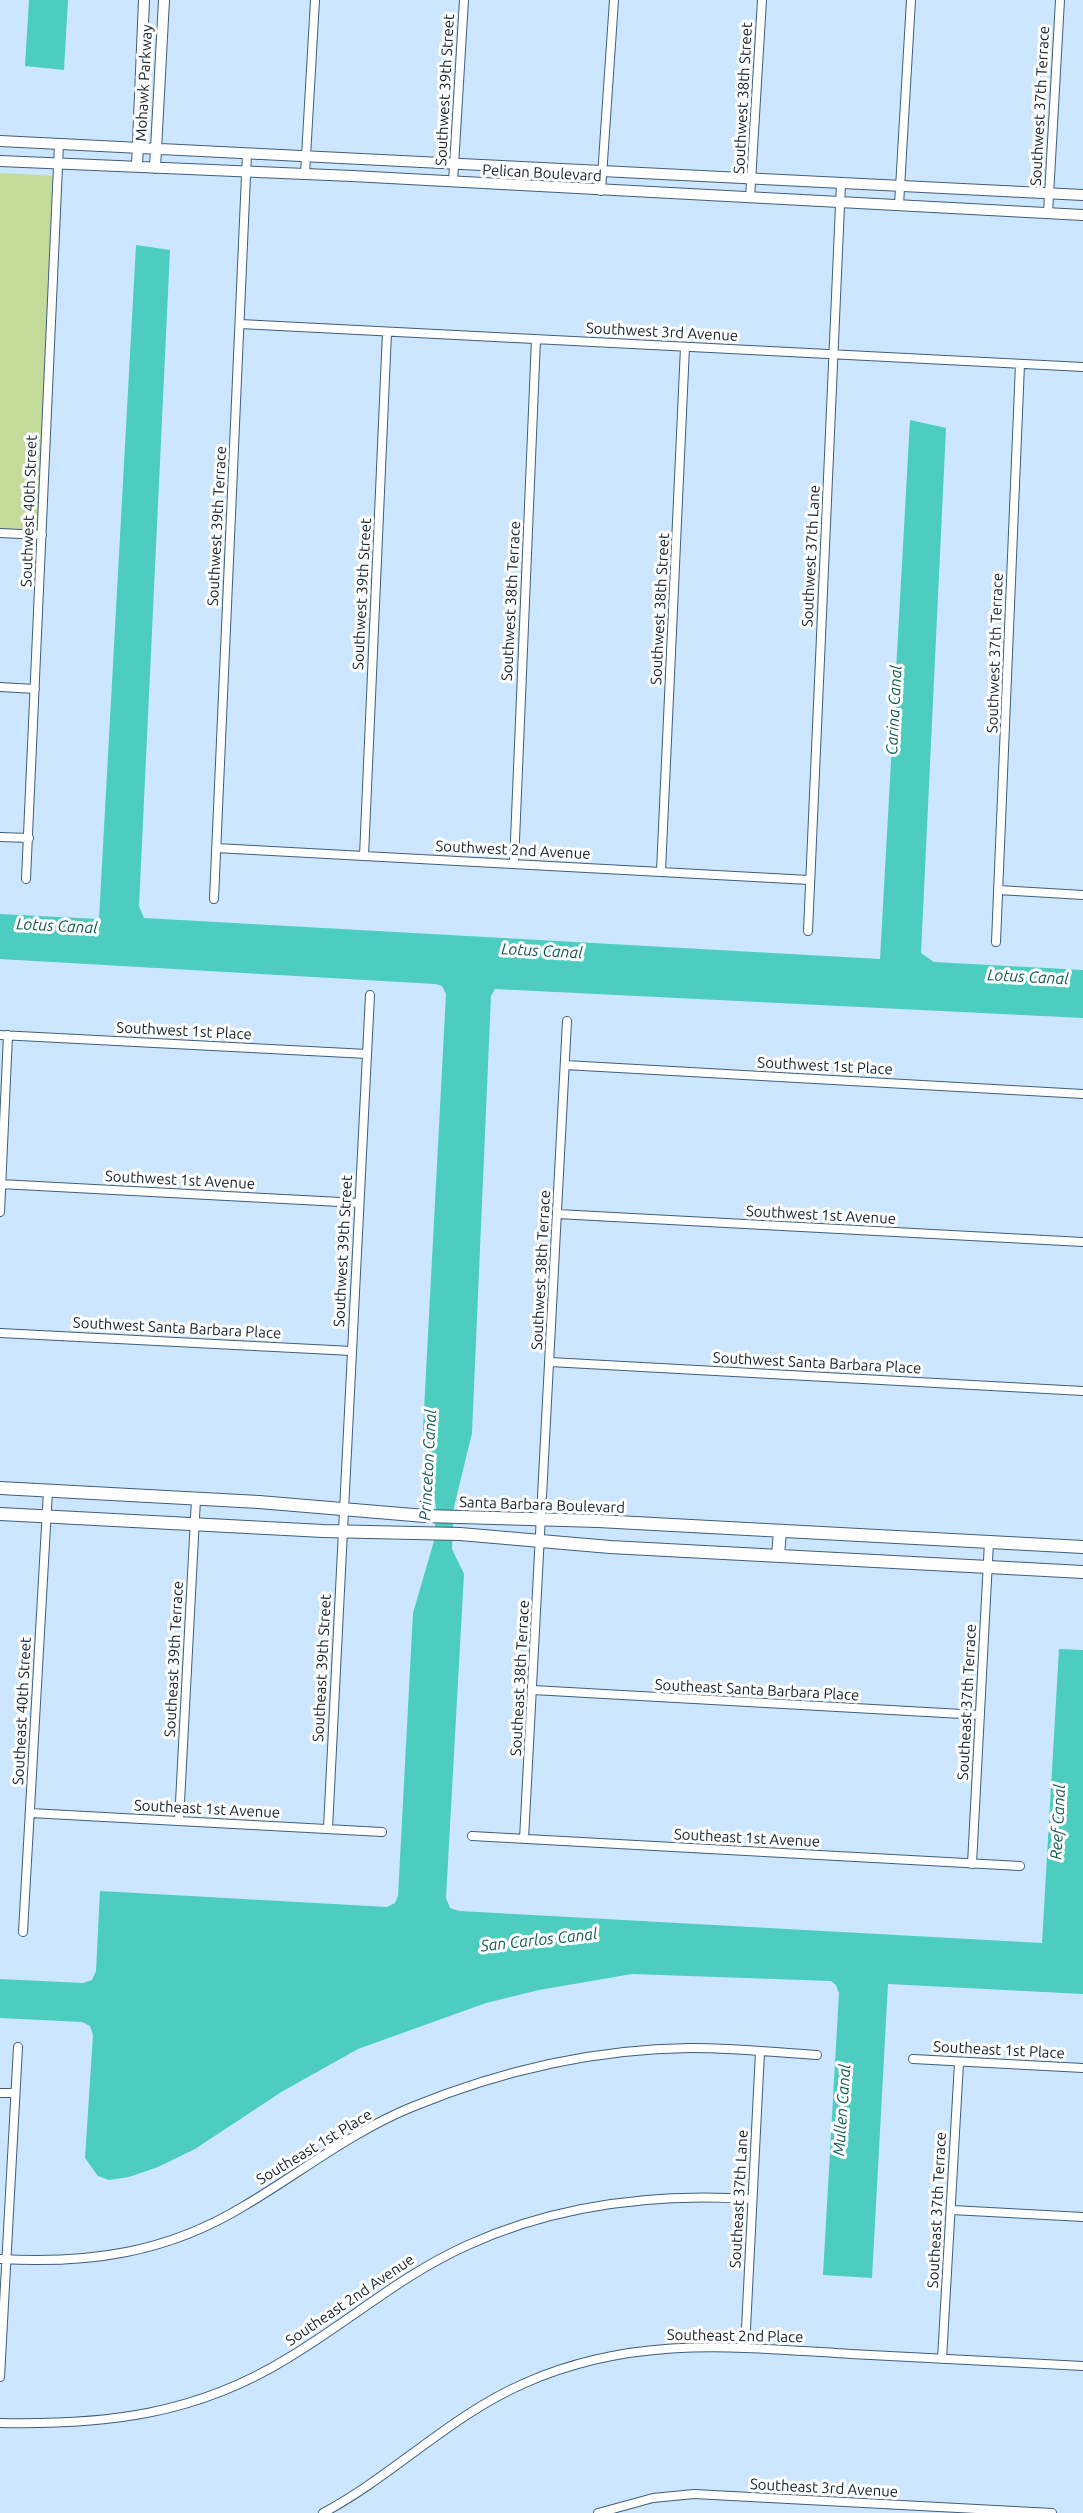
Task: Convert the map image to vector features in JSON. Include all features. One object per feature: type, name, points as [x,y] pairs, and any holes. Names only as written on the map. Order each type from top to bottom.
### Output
[{"type":"main road","name":"Santa Barbara Boulevard","points":[[0,1488],[460,1518],[780,1531],[1083,1547]]},
{"type":"main road","points":[[0,1514],[342,1531],[460,1534],[540,1542],[1083,1572]]},
{"type":"main road","points":[[778,1556],[780,1531]]},
{"type":"street","name":"Mohawk Parkway","points":[[137,167],[144,0]]},
{"type":"street","name":"Mohawk Parkway","points":[[155,168],[164,0]]},
{"type":"street","points":[[305,174],[315,0]]},
{"type":"street","name":"Southwest 39th Street","points":[[453,182],[464,0]]},
{"type":"street","points":[[602,191],[614,0]]},
{"type":"street","name":"Southwest 38th Street","points":[[750,198],[762,0]]},
{"type":"street","points":[[899,205],[911,0]]},
{"type":"street","name":"Southwest 37th Terrace","points":[[1048,213],[1060,0]]},
{"type":"street","name":"Pelican Boulevard","points":[[0,141],[1083,195]]},
{"type":"street","name":"Southwest 40th Street","points":[[26,879],[59,144]]},
{"type":"street","name":"Southwest 39th Terrace","points":[[214,899],[247,153]]},
{"type":"street","name":"Pelican Boulevard","points":[[0,161],[305,174],[840,204],[1083,215]]},
{"type":"street","name":"Southwest 37th Lane","points":[[808,931],[841,183]]},
{"type":"street","name":"Southwest 3rd Avenue","points":[[240,324],[1083,367]]},
{"type":"street","name":"Southwest 39th Street","points":[[364,856],[387,332]]},
{"type":"street","name":"Southwest 38th Terrace","points":[[513,864],[537,339]]},
{"type":"street","name":"Southwest 38th Street","points":[[661,871],[685,347]]},
{"type":"street","name":"Southwest 37th Terrace","points":[[996,942],[1020,364]]},
{"type":"street","points":[[0,533],[42,535]]},
{"type":"street","points":[[0,687],[35,689]]},
{"type":"street","points":[[0,837],[28,838]]},
{"type":"street","name":"Southwest 2nd Avenue","points":[[216,848],[809,880]]},
{"type":"street","points":[[998,890],[1083,895]]},
{"type":"street","name":"Southwest 39th Street","points":[[344,1509],[370,995]]},
{"type":"street","name":"Southwest 38th Terrace","points":[[541,1520],[567,1021]]},
{"type":"street","points":[[0,1212],[4,1035]]},
{"type":"street","name":"Southwest 1st Place","points":[[4,1035],[367,1054]]},
{"type":"street","name":"Southwest 1st Place","points":[[565,1065],[1083,1094]]},
{"type":"street","name":"Southwest 1st Avenue","points":[[1,1185],[359,1203]]},
{"type":"street","name":"Southwest 1st Avenue","points":[[557,1214],[1083,1242]]},
{"type":"street","name":"Southwest Santa Barbara Place","points":[[0,1332],[352,1351]]},
{"type":"street","name":"Southwest Santa Barbara Place","points":[[550,1362],[1083,1391]]},
{"type":"street","name":"Southeast 40th Street","points":[[23,1932],[48,1491]]},
{"type":"street","name":"Southeast 39th Terrace","points":[[179,1821],[196,1499]]},
{"type":"street","name":"Southeast 39th Street","points":[[328,1828],[344,1509]]},
{"type":"street","name":"Southeast 38th Terrace","points":[[524,1839],[541,1520]]},
{"type":"street","name":"Southeast 37th Terrace","points":[[972,1864],[989,1542]]},
{"type":"street","name":"Southeast Santa Barbara Place","points":[[533,1690],[980,1715]]},
{"type":"street","name":"Southeast 1st Avenue","points":[[30,1813],[382,1832]]},
{"type":"street","name":"Southeast 1st Avenue","points":[[472,1836],[1020,1866]]},
{"type":"street","points":[[0,2377],[3,2259],[18,2047]]},
{"type":"street","name":"Southeast 1st Place","points":[[3,2259],[64,2260],[114,2256],[144,2250],[190,2234],[244,2207],[340,2143],[374,2125],[447,2094],[498,2077],[570,2060],[623,2052],[691,2048],[817,2055]]},
{"type":"street","name":"Southeast 37th Lane","points":[[745,2348],[760,2052]]},
{"type":"street","name":"Southeast 1st Place","points":[[913,2059],[1083,2068]]},
{"type":"street","name":"Southeast 37th Terrace","points":[[942,2359],[952,2210],[958,2063]]},
{"type":"street","points":[[0,2093],[15,2093]]},
{"type":"street","name":"Southeast 2nd Avenue","points":[[0,2423],[52,2424],[118,2419],[182,2405],[220,2392],[290,2357],[392,2286],[429,2264],[468,2245],[530,2221],[596,2205],[645,2199],[686,2197],[752,2199]]},
{"type":"street","points":[[952,2210],[1083,2217]]},
{"type":"street","name":"Southeast 2nd Place","points":[[323,2513],[383,2478],[467,2414],[504,2393],[542,2376],[597,2358],[621,2353],[682,2347],[745,2348],[1083,2366]]},
{"type":"street","name":"Southeast 3rd Avenue","points":[[598,2513],[653,2498],[694,2494],[1052,2513]]},
{"type":"shaded area","points":[[0,173],[57,176],[42,535],[0,533]]},
{"type":"water","points":[[29,0],[68,0],[64,70],[25,66]]},
{"type":"water","points":[[136,245],[170,250],[139,906],[144,918],[880,959],[910,420],[946,428],[921,953],[934,962],[1083,970],[1083,1018],[495,989],[491,996],[472,1433],[454,1507],[452,1549],[464,1574],[446,1898],[450,1908],[459,1911],[1042,1943],[1059,1649],[1083,1650],[1083,1994],[888,1984],[872,2278],[823,2275],[839,1993],[836,1985],[831,1981],[632,1974],[539,1990],[486,2003],[358,2049],[283,2091],[195,2149],[158,2167],[129,2177],[109,2180],[98,2176],[85,2158],[93,2035],[90,2026],[82,2022],[0,2018],[0,1979],[83,1983],[92,1980],[96,1971],[100,1891],[387,1907],[395,1903],[398,1896],[413,1613],[434,1541],[436,1508],[423,1429],[446,994],[442,986],[0,959],[0,914],[99,919]]},
{"type":"water label","name":"Carina Canal","points":[[894,710]]},
{"type":"water label","name":"Lotus Canal","points":[[57,926]]},
{"type":"water label","name":"Lotus Canal","points":[[542,951]]},
{"type":"water label","name":"Lotus Canal","points":[[1028,977]]},
{"type":"water label","name":"Princeton Canal","points":[[428,1465]]},
{"type":"water label","name":"Reef Canal","points":[[1058,1822]]},
{"type":"water label","name":"San Carlos Canal","points":[[539,1940]]},
{"type":"water label","name":"Mullen Canal","points":[[842,2110]]}]
